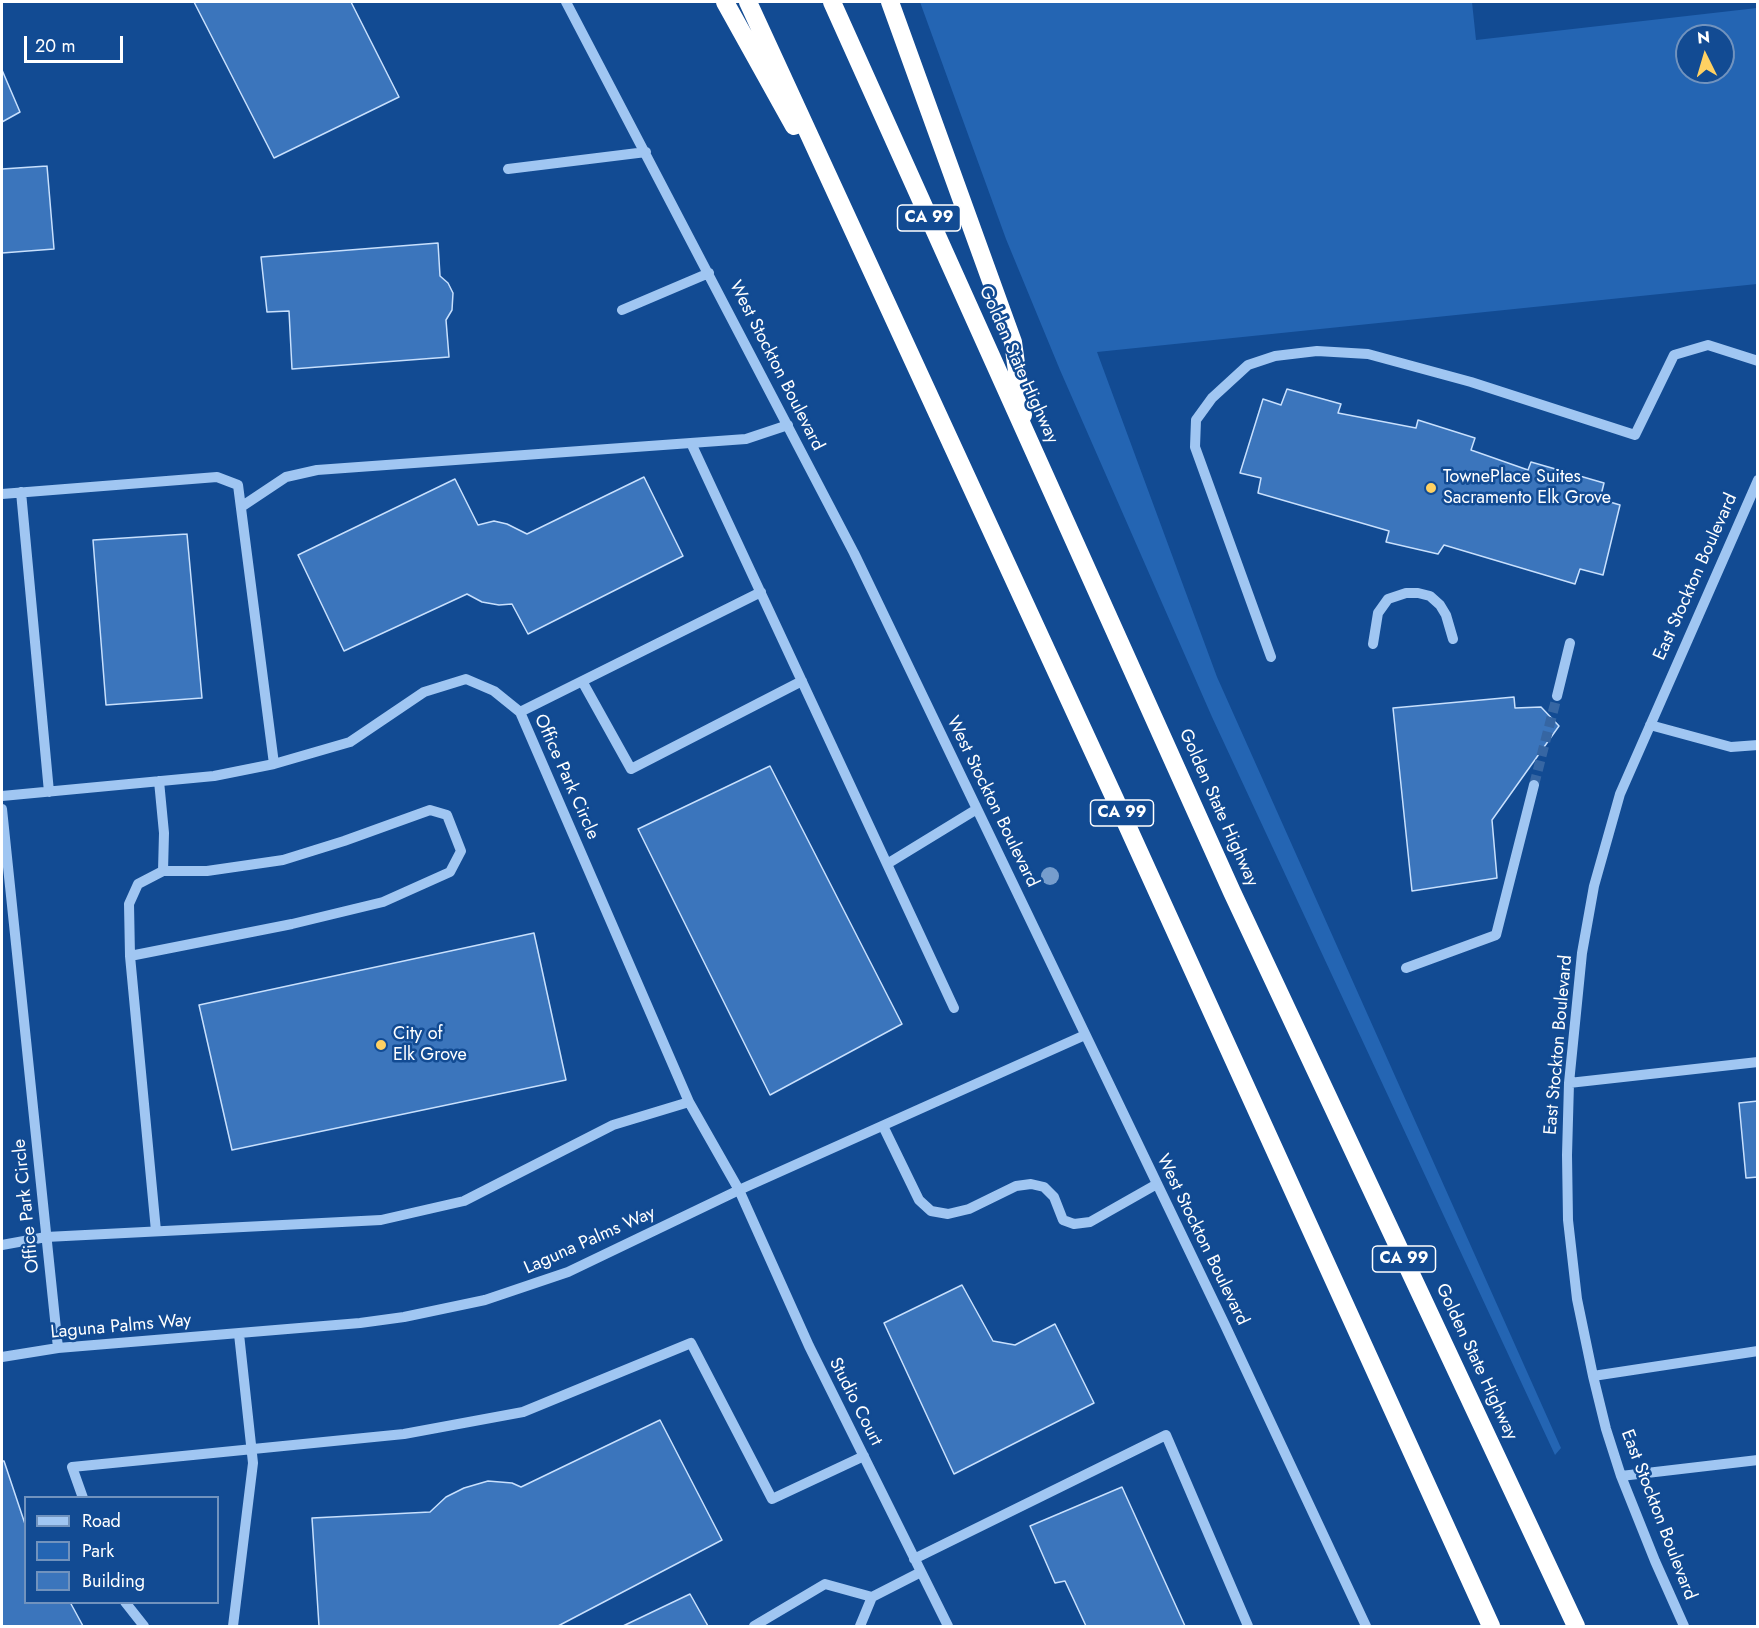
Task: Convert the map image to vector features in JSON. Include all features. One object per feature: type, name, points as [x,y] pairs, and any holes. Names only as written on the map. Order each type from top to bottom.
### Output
[{"type":"highway","points":[[725,2],[870,267]]},
{"type":"highway","name":"CA 99","points":[[748,2],[1131,834],[1491,1626]]},
{"type":"highway","name":"Golden State Highway","points":[[832,2],[1237,903],[1576,1626]]},
{"type":"highway","points":[[890,2],[1013,342],[1026,434]]},
{"type":"street","name":"West Stockton Boulevard","points":[[566,2],[854,553],[1366,1626]]},
{"type":"street","points":[[508,169],[646,152]]},
{"type":"street","points":[[622,310],[709,273]]},
{"type":"street","points":[[1271,657],[1195,447],[1196,420],[1212,398],[1248,365],[1275,356],[1317,351],[1368,354],[1470,382],[1635,435],[1674,355],[1708,345],[1758,361]]},
{"type":"street","points":[[241,507],[286,477],[317,470],[746,439],[788,425]]},
{"type":"street","points":[[691,443],[954,1008]]},
{"type":"street","points":[[2,494],[218,477],[238,485],[274,764]]},
{"type":"street","name":"East Stockton Boulevard","points":[[1684,1626],[1621,1476],[1593,1377],[1578,1299],[1568,1220],[1569,1083],[1582,953],[1594,886],[1620,794],[1758,480]]},
{"type":"street","points":[[21,492],[49,792]]},
{"type":"street","points":[[1746,507],[1758,511]]},
{"type":"street","points":[[520,712],[761,592]]},
{"type":"street","points":[[1373,644],[1378,614],[1388,599],[1406,593],[1430,596],[1440,605],[1446,615],[1453,639]]},
{"type":"street","points":[[1557,696],[1570,643]]},
{"type":"street","name":"Office Park Circle","points":[[2,796],[214,776],[274,764],[350,742],[424,692],[466,680],[494,691],[520,712],[689,1102],[739,1190]]},
{"type":"street","points":[[582,681],[631,769],[802,681]]},
{"type":"street","points":[[1650,725],[1731,747],[1758,745]]},
{"type":"street","points":[[159,781],[164,833],[163,872]]},
{"type":"street","points":[[1406,968],[1496,935],[1534,785]]},
{"type":"street","name":"Office Park Circle","points":[[2,809],[58,1348]]},
{"type":"street","points":[[887,864],[977,809]]},
{"type":"street","points":[[130,956],[292,924],[383,902],[450,872],[461,851],[447,815],[430,810],[283,860],[207,872],[163,872],[138,884],[129,904],[130,956],[156,1231]]},
{"type":"street","name":"Laguna Palms Way","points":[[2,1357],[58,1348],[360,1323],[404,1317],[485,1300],[568,1272],[739,1190],[1085,1035]]},
{"type":"street","points":[[1569,1083],[1758,1062]]},
{"type":"street","points":[[2,1245],[46,1237],[381,1220],[464,1201],[613,1125],[689,1102]]},
{"type":"street","points":[[882,1126],[919,1200],[931,1211],[948,1214],[969,1209],[1016,1186],[1031,1184],[1044,1187],[1054,1197],[1063,1220],[1074,1224],[1090,1222],[1157,1184]]},
{"type":"street","name":"Studio Court","points":[[739,1190],[809,1346],[948,1626]]},
{"type":"street","points":[[232,1626],[253,1463],[239,1334]]},
{"type":"street","points":[[83,1496],[72,1467],[404,1434],[523,1412],[691,1342],[772,1499],[864,1456]]},
{"type":"street","points":[[1593,1377],[1758,1351]]},
{"type":"street","points":[[914,1559],[1166,1435],[1248,1626]]},
{"type":"street","points":[[1621,1476],[1758,1460]]},
{"type":"street","points":[[860,1626],[872,1597],[921,1572]]},
{"type":"street","points":[[754,1626],[825,1584],[872,1597]]},
{"type":"street","points":[[127,1604],[144,1626]]},
{"type":"green space","points":[[920,2],[1472,2],[1476,40],[1757,8],[1757,284],[1097,352],[1217,677],[1561,1448],[1555,1455],[1212,717],[1060,370],[1006,239]]},
{"type":"building","points":[[194,2],[351,2],[399,97],[274,158]]},
{"type":"building","points":[[2,70],[20,112],[2,122]]},
{"type":"building","points":[[47,166],[54,249],[2,253],[2,169]]},
{"type":"building","points":[[438,243],[440,276],[448,283],[453,293],[452,310],[446,320],[449,357],[292,369],[289,311],[267,312],[261,257]]},
{"type":"building","name":"TownePlace Suites Sacramento Elk Grove","points":[[1287,389],[1341,404],[1338,413],[1416,428],[1418,420],[1475,438],[1471,450],[1528,470],[1531,462],[1604,483],[1600,499],[1620,505],[1603,575],[1580,569],[1575,584],[1444,545],[1438,554],[1386,542],[1389,531],[1258,493],[1261,478],[1240,473],[1263,399],[1281,405]]},
{"type":"building","points":[[644,477],[683,556],[528,634],[512,604],[499,605],[482,602],[467,594],[344,651],[298,555],[455,479],[478,525],[494,521],[507,524],[527,534]]},
{"type":"building","points":[[187,534],[202,698],[106,705],[93,540]]},
{"type":"building","points":[[1514,697],[1515,708],[1541,707],[1559,726],[1492,820],[1497,878],[1412,891],[1393,708]]},
{"type":"building","points":[[770,766],[902,1024],[770,1095],[638,829]]},
{"type":"building","points":[[534,933],[566,1080],[232,1150],[199,1005]]},
{"type":"building","points":[[1758,1101],[1758,1177],[1746,1178],[1739,1103]]},
{"type":"building","points":[[962,1285],[993,1341],[1015,1345],[1055,1324],[1094,1403],[954,1474],[884,1323]]},
{"type":"building","points":[[660,1420],[722,1540],[558,1626],[319,1626],[312,1518],[430,1512],[446,1497],[464,1488],[488,1481],[512,1483],[521,1487]]},
{"type":"building","points":[[2,1461],[4,1461],[24,1521],[24,1604],[71,1604],[83,1626],[2,1626]]},
{"type":"building","points":[[1122,1487],[1185,1626],[1086,1626],[1065,1581],[1055,1583],[1030,1526]]},
{"type":"building","points":[[690,1594],[708,1626],[623,1626]]},
{"type":"tunnel","points":[[1534,785],[1557,696]]},
{"type":"place","name":"TownePlace Suites Sacramento Elk Grove","points":[[1431,488]]},
{"type":"place","name":"City of Elk Grove","points":[[381,1045]]}]
